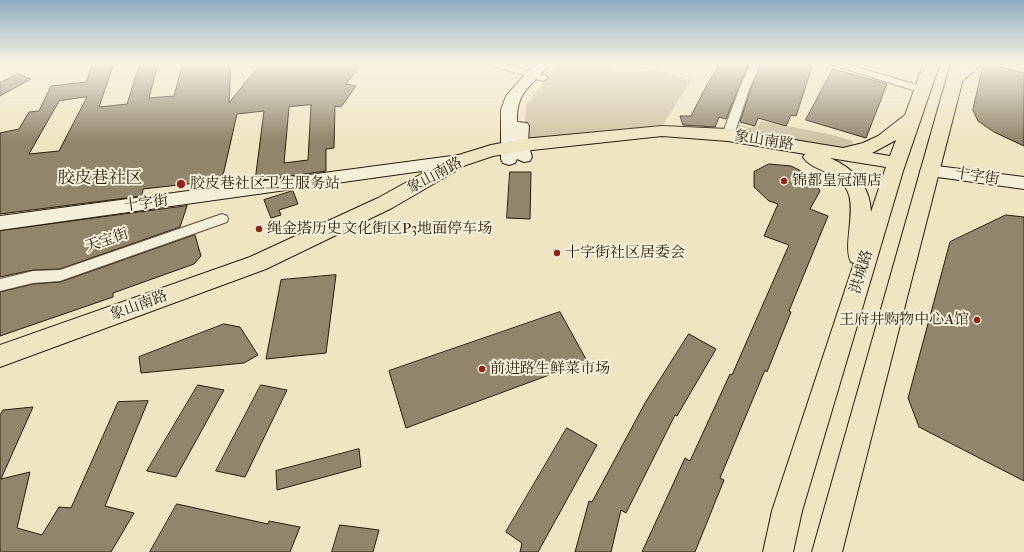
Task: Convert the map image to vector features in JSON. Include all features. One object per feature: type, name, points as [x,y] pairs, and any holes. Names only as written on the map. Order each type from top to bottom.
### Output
[{"type":"main road","name":"洪城路","points":[[778,552],[787,512],[856,291],[922,89]]},
{"type":"main road","points":[[827,552],[952,89]]},
{"type":"main road","points":[[840,153],[868,149],[879,144],[914,116]]},
{"type":"main road","name":"象山南路","points":[[0,366],[262,272],[391,209],[469,166],[516,152],[662,131],[728,135],[840,153],[896,167]]},
{"type":"main road","name":"象山南路","points":[[0,356],[258,263],[385,203],[459,161],[491,151],[516,152],[658,141],[744,145],[812,157],[896,167]]},
{"type":"main road","points":[[812,157],[839,169],[856,185],[860,199],[861,216],[856,291]]},
{"type":"street","points":[[516,152],[509,110],[513,96],[521,89]]},
{"type":"street","points":[[728,135],[744,89]]},
{"type":"street","name":"十字街","points":[[0,223],[459,161]]},
{"type":"street","name":"十字街","points":[[930,168],[1024,176]]},
{"type":"street","name":"十字街","points":[[930,168],[1024,184]]},
{"type":"street","name":"天宝街","points":[[0,285],[32,277],[60,275],[222,219]]},
{"type":"shaded area","points":[[539,89],[686,89],[661,128],[524,142],[526,105]]},
{"type":"shaded area","points":[[761,121],[829,134],[853,141],[852,149],[736,133],[739,124],[750,128],[758,126]]},
{"type":"building","points":[[0,89],[13,89],[0,96]]},
{"type":"building","points":[[50,89],[105,89],[99,107],[127,104],[132,89],[151,89],[149,98],[174,96],[176,89],[230,89],[229,103],[240,89],[354,89],[341,107],[335,106],[334,148],[326,149],[326,171],[255,181],[264,111],[237,114],[222,180],[143,189],[142,196],[0,214],[0,133],[19,129],[29,112],[39,111]],"holes":[[[87,97],[59,151],[29,154],[59,101]],[[311,105],[308,160],[284,163],[289,107]]]},
{"type":"building","points":[[705,89],[738,89],[726,119],[719,117],[715,127],[683,125],[680,116],[691,116]]},
{"type":"building","points":[[751,89],[805,89],[796,116],[791,115],[786,126],[758,118],[755,126],[740,122]]},
{"type":"building","points":[[823,89],[885,89],[866,138],[806,120]]},
{"type":"building","points":[[978,89],[1024,89],[1024,146],[994,132],[978,121],[973,110]]},
{"type":"building","points":[[769,164],[791,166],[811,176],[820,191],[810,209],[828,216],[789,311],[791,312],[767,372],[765,370],[720,478],[724,480],[695,552],[642,552],[685,458],[690,461],[730,374],[732,375],[789,245],[764,236],[778,204],[769,201],[754,187],[754,172]]},
{"type":"building","points":[[510,172],[531,172],[530,219],[507,218]]},
{"type":"building","points":[[293,191],[298,204],[279,210],[281,215],[271,218],[264,200]]},
{"type":"building","points":[[187,206],[180,227],[60,269],[33,270],[0,277],[0,231]]},
{"type":"building","name":"王府井购物中心A馆","points":[[1006,215],[1024,217],[1024,481],[919,427],[908,398],[950,242]]},
{"type":"building","points":[[195,235],[201,256],[194,264],[113,293],[113,297],[0,336],[0,292],[33,284],[60,282]]},
{"type":"building","points":[[336,275],[326,353],[266,359],[281,280]]},
{"type":"building","name":"前进路生鲜菜市场","points":[[560,312],[587,361],[406,428],[389,371]]},
{"type":"building","points":[[224,324],[240,327],[258,355],[244,363],[141,373],[139,357]]},
{"type":"building","points":[[689,334],[716,349],[677,416],[675,415],[626,513],[621,510],[611,552],[575,552],[589,501],[592,502],[645,403]]},
{"type":"building","points":[[198,385],[224,390],[176,477],[147,471]]},
{"type":"building","points":[[261,385],[287,390],[245,477],[216,471]]},
{"type":"building","points":[[148,401],[105,506],[134,513],[111,552],[0,552],[0,415],[3,410],[33,407],[1,479],[30,472],[17,528],[42,535],[59,507],[71,508],[118,402]]},
{"type":"building","points":[[567,428],[597,445],[538,552],[520,552],[522,543],[506,532]]},
{"type":"building","points":[[359,449],[361,467],[277,490],[276,471]]},
{"type":"building","points":[[177,504],[268,524],[269,521],[300,527],[290,552],[150,552]]},
{"type":"building","points":[[340,525],[379,530],[373,552],[332,552]]},
{"type":"place","name":"锦都皇冠酒店","points":[[784,181]]},
{"type":"place","name":"胶皮巷社区卫生服务站","points":[[181,184]]},
{"type":"place","name":"绳金塔历史文化街区P3地面停车场","points":[[259,229]]},
{"type":"place","name":"十字街社区居委会","points":[[557,253]]},
{"type":"place","name":"王府井购物中心A馆","points":[[977,320]]},
{"type":"place","name":"前进路生鲜菜市场","points":[[482,369]]},
{"type":"district","name":"胶皮巷社区","points":[[100,179]]}]
